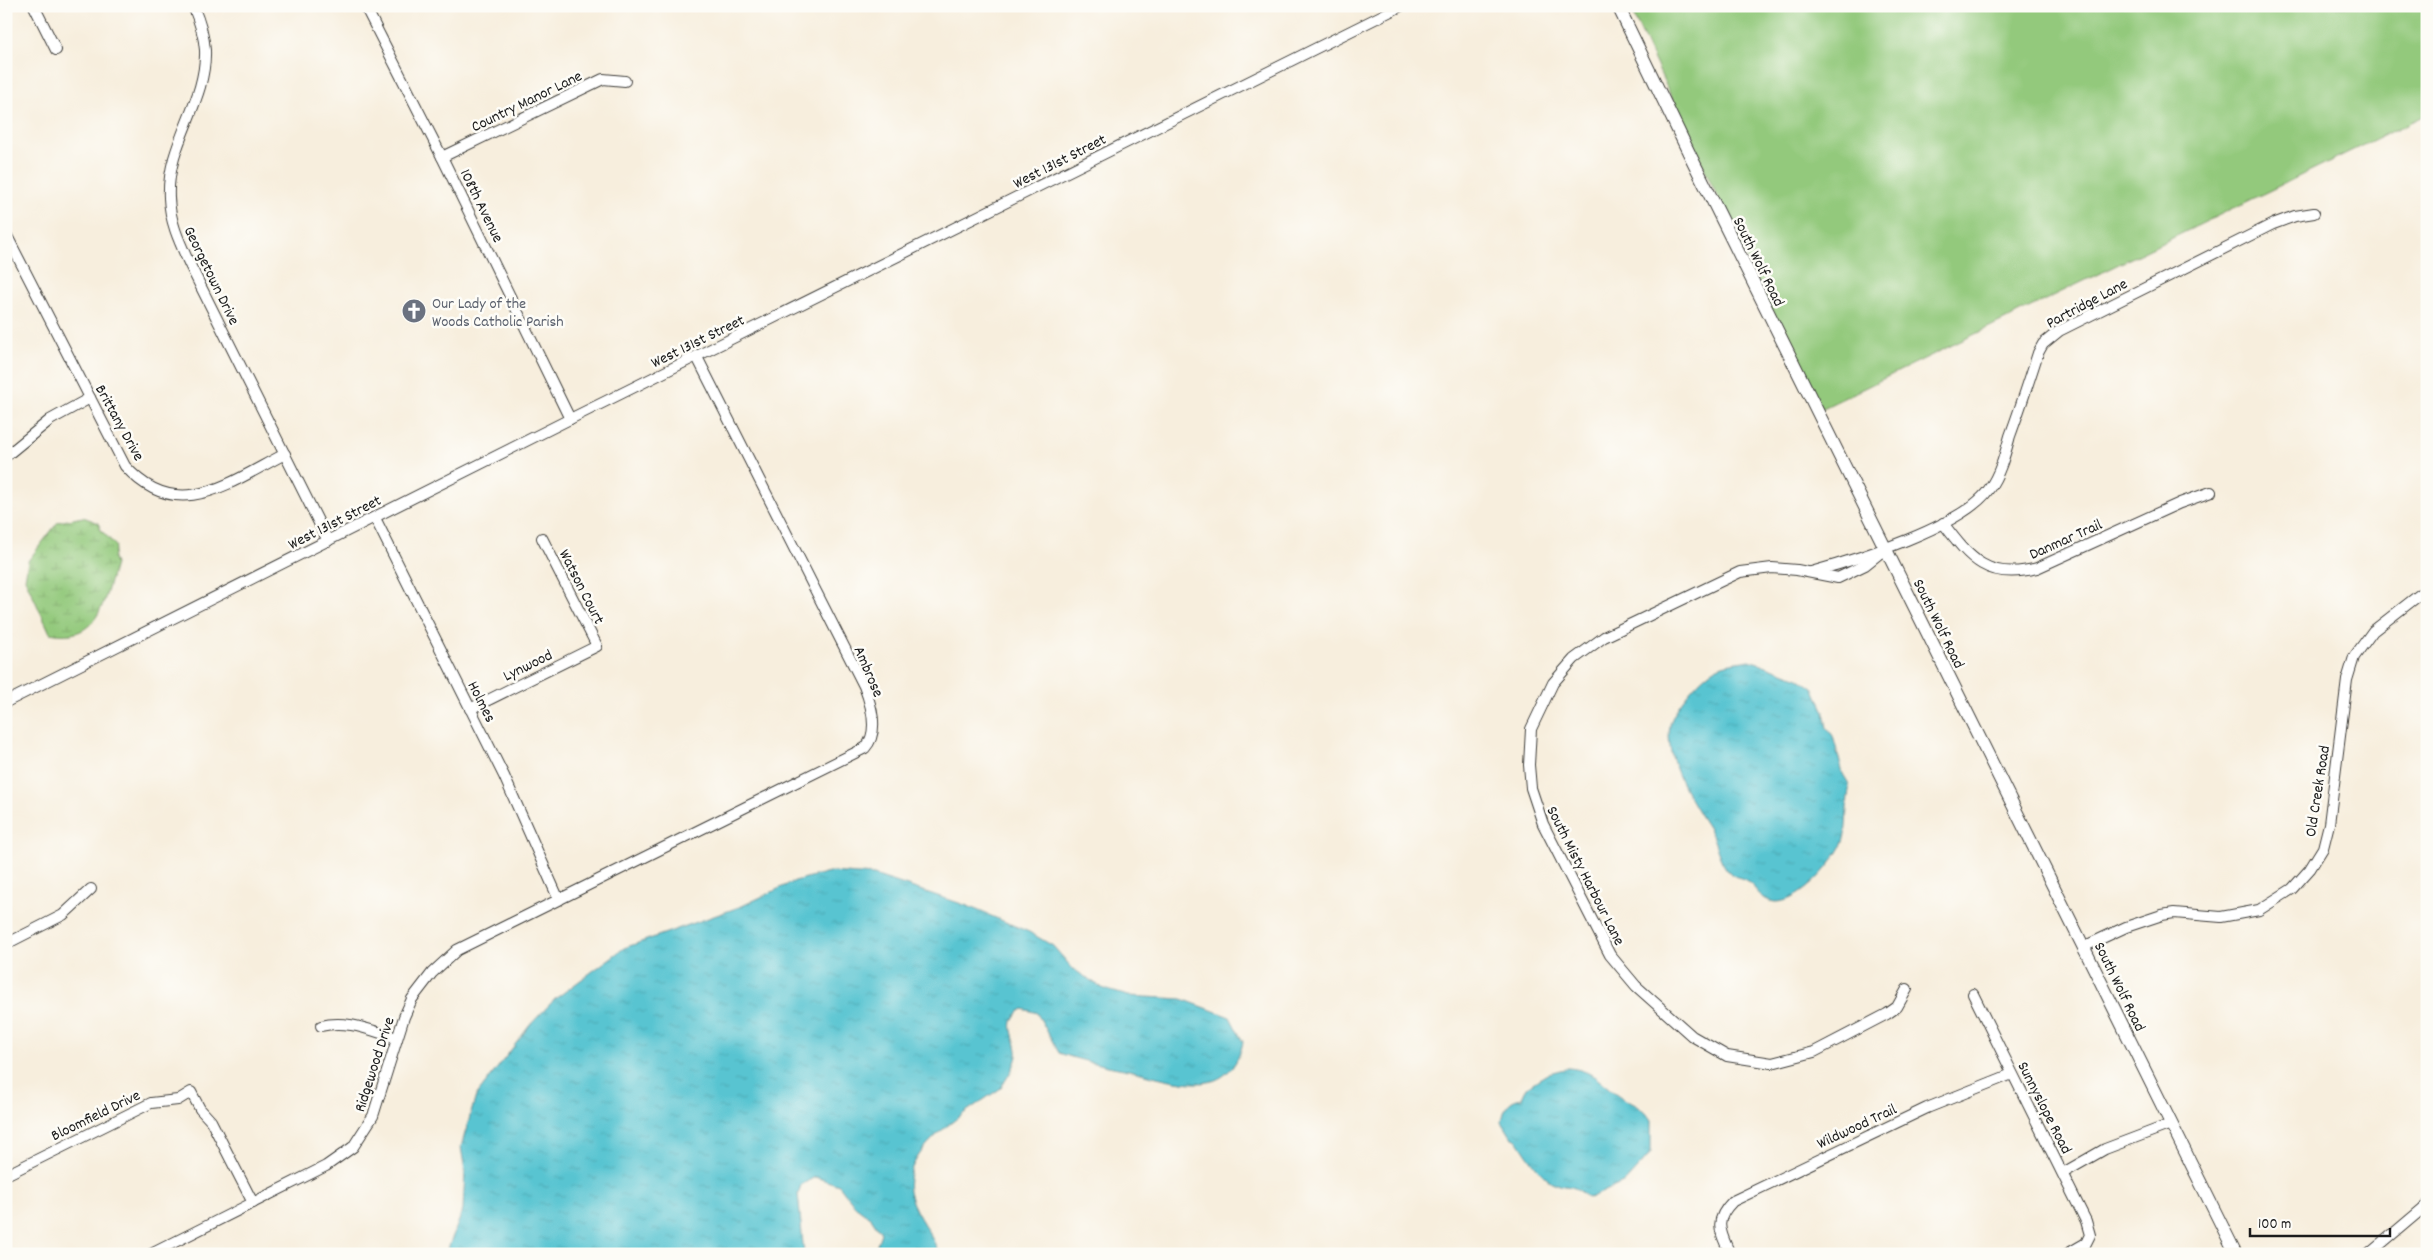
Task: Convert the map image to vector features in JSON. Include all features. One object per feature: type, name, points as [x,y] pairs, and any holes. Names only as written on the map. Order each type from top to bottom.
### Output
[{"type":"main road","name":"South Wolf Road","points":[[1618,6],[1885,549],[2236,1254]]},
{"type":"street","points":[[34,6],[56,50]]},
{"type":"street","name":"Georgetown Drive","points":[[193,6],[204,41],[204,61],[198,90],[172,161],[169,196],[173,227],[189,263],[328,541]]},
{"type":"street","name":"108th Avenue","points":[[365,6],[442,157],[570,419]]},
{"type":"street","name":"West 131st Street","points":[[6,702],[1401,6]]},
{"type":"street","name":"Country Manor Lane","points":[[442,157],[603,79],[625,81]]},
{"type":"street","name":"Partridge Lane","points":[[1885,549],[1943,523],[1968,509],[1989,490],[1999,470],[2038,353],[2050,338],[2115,302],[2273,224],[2295,216],[2314,213]]},
{"type":"street","name":"Brittany Drive","points":[[6,235],[125,466],[138,480],[153,490],[167,494],[196,496],[213,491],[285,454]]},
{"type":"street","name":"Ambrose","points":[[559,900],[865,748],[872,735],[873,726],[864,686],[697,357]]},
{"type":"street","points":[[6,456],[43,425],[90,398]]},
{"type":"street","name":"Danmar Trail","points":[[1943,523],[1974,560],[1995,570],[2022,572],[2037,568],[2180,503],[2211,492]]},
{"type":"street","name":"Holmes","points":[[375,518],[518,806],[559,900]]},
{"type":"street","name":"Watson Court","points":[[542,538],[596,646]]},
{"type":"street","name":"South Misty Harbour Lane","points":[[1885,549],[1809,573],[1772,568],[1740,572],[1604,637],[1588,648],[1553,682],[1537,713],[1529,745],[1531,788],[1543,824],[1610,955],[1636,986],[1692,1036],[1715,1051],[1727,1056],[1772,1063],[1800,1057],[1887,1014],[1897,1007],[1908,989]]},
{"type":"street","name":"Old Creek Road","points":[[2083,947],[2126,927],[2162,915],[2174,913],[2221,917],[2259,910],[2292,889],[2310,869],[2323,848],[2329,824],[2347,680],[2354,657],[2373,631],[2427,589]]},
{"type":"street","name":"Lynwood","points":[[470,709],[596,646]]},
{"type":"street","points":[[6,944],[64,915],[91,889]]},
{"type":"street","name":"Ridgewood Drive","points":[[152,1254],[326,1166],[353,1146],[373,1116],[397,1038],[412,999],[422,983],[442,962],[457,950],[559,900]]},
{"type":"street","name":"Sunnyslope Road","points":[[1973,994],[2086,1221],[2090,1235],[2086,1244],[2067,1254]]},
{"type":"street","points":[[321,1026],[335,1022],[347,1023],[397,1038]]},
{"type":"street","name":"Wildwood Trail","points":[[1730,1254],[1720,1232],[1721,1215],[1733,1201],[1744,1194],[1927,1108],[2012,1074]]},
{"type":"street","name":"Bloomfield Drive","points":[[6,1175],[151,1103],[178,1100],[191,1092],[200,1109],[211,1121],[253,1203]]},
{"type":"street","points":[[2062,1173],[2105,1149],[2171,1124]]},
{"type":"street","points":[[2370,1254],[2427,1205]]},
{"type":"green space","points":[[1629,6],[2427,6],[2427,114],[1817,411]]},
{"type":"green space","points":[[83,517],[99,523],[100,529],[116,546],[113,558],[115,564],[103,605],[89,625],[79,632],[66,634],[50,633],[25,579],[28,561],[58,522]]},
{"type":"water","points":[[1750,660],[1799,678],[1814,689],[1824,712],[1827,728],[1833,736],[1843,774],[1849,784],[1846,827],[1841,847],[1829,865],[1811,884],[1790,899],[1780,902],[1766,899],[1747,881],[1732,875],[1726,868],[1712,834],[1680,780],[1671,752],[1669,738],[1672,718],[1701,679],[1722,665]]},
{"type":"water","points":[[829,872],[874,875],[965,905],[1029,932],[1053,946],[1073,969],[1104,989],[1128,996],[1182,999],[1230,1017],[1243,1042],[1239,1056],[1232,1068],[1222,1077],[1198,1083],[1163,1078],[1088,1062],[1059,1053],[1037,1013],[1023,1009],[1016,1014],[1012,1026],[1017,1050],[1016,1061],[1001,1088],[939,1133],[925,1147],[914,1163],[909,1179],[910,1196],[939,1254],[874,1254],[881,1233],[871,1218],[855,1206],[839,1185],[815,1177],[801,1185],[798,1194],[804,1254],[446,1254],[463,1210],[465,1171],[461,1147],[476,1096],[530,1025],[555,999],[624,948],[742,906],[795,881]]},
{"type":"water","points":[[1568,1068],[1584,1071],[1595,1077],[1618,1095],[1640,1108],[1651,1120],[1651,1152],[1647,1158],[1625,1182],[1588,1198],[1577,1189],[1552,1182],[1543,1175],[1517,1139],[1512,1138],[1502,1122],[1508,1105],[1522,1098],[1527,1087],[1549,1073]]},
{"type":"place","name":"Our Lady of the Woods Catholic Parish","points":[[414,311]]}]
